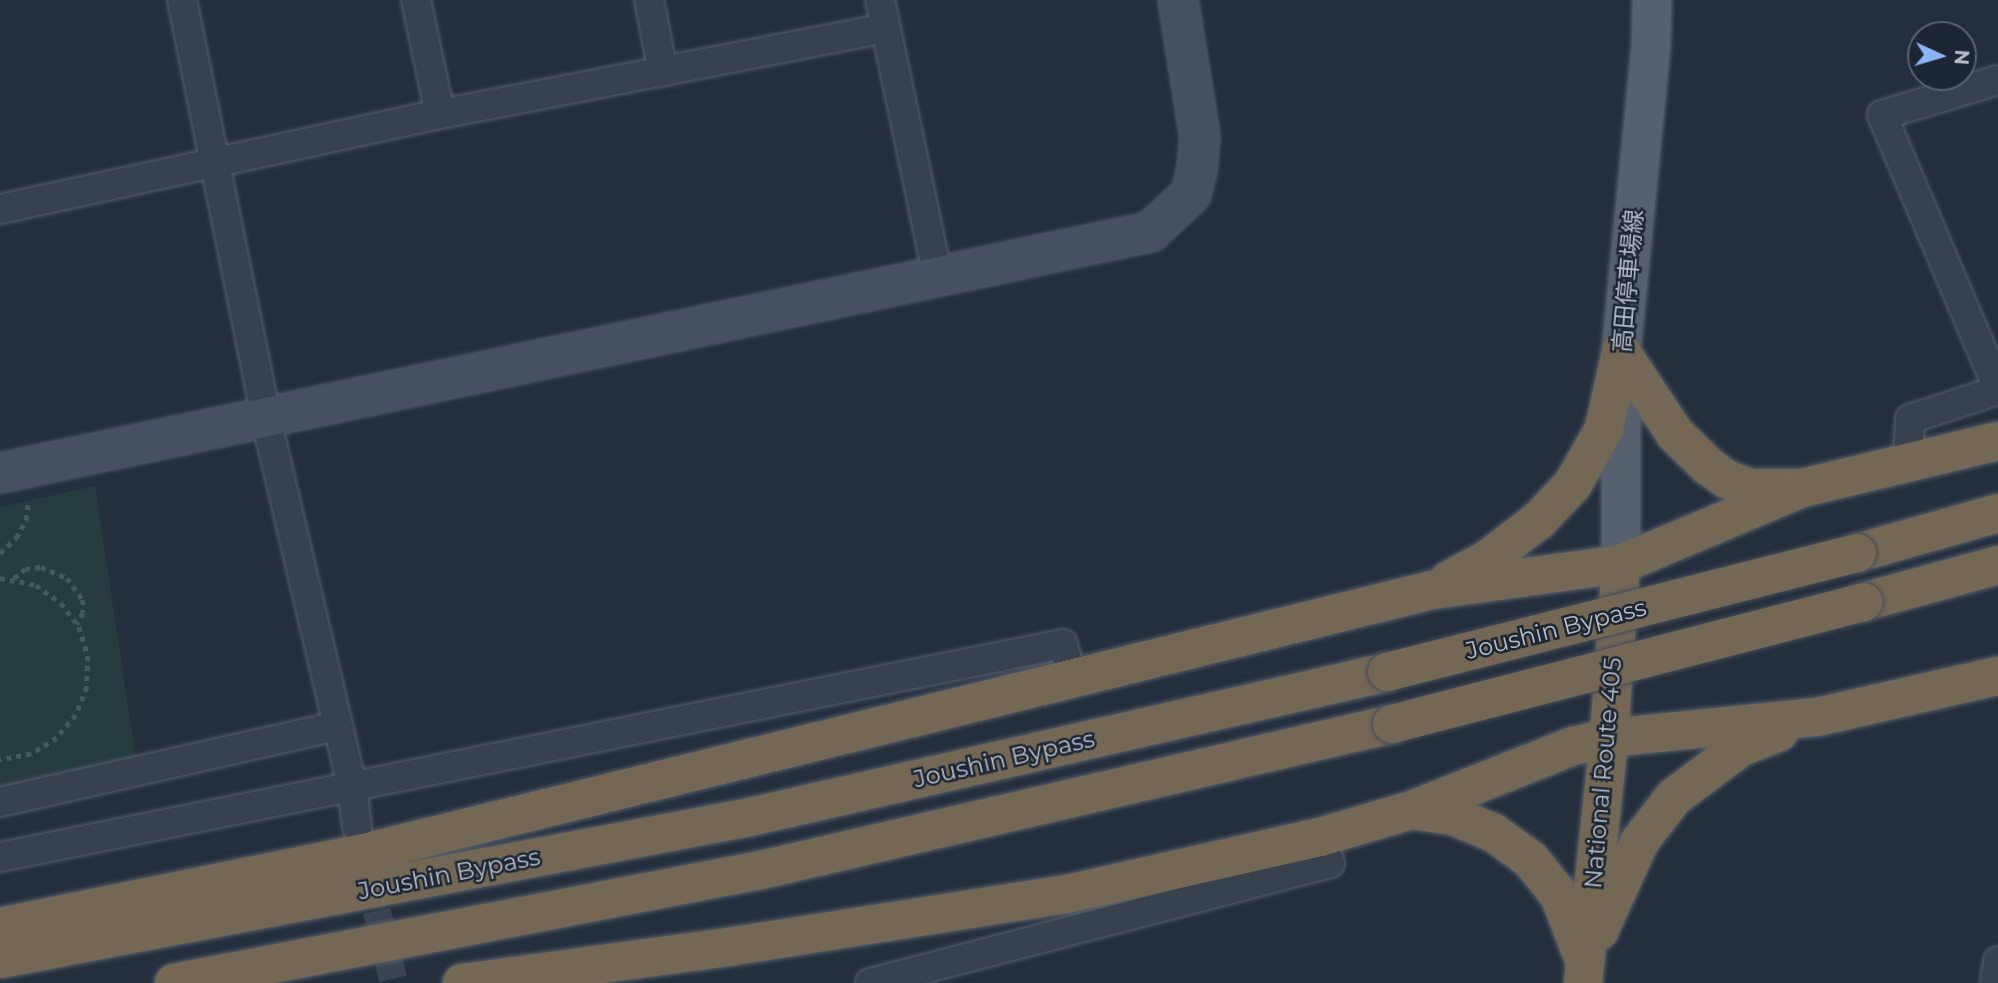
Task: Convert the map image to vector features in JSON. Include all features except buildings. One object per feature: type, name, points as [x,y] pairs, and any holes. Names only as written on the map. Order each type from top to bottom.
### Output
[{"type":"highway","points":[[1621,352],[1675,434],[1708,466],[1726,479],[1751,488],[1802,488]]},
{"type":"highway","points":[[1432,590],[1488,559],[1529,528],[1573,484],[1604,429],[1621,352]]},
{"type":"highway","points":[[0,927],[372,851],[1073,681],[1432,590],[1620,564],[1802,488],[1998,441]]},
{"type":"highway","name":"Joushin Bypass","points":[[0,959],[750,817],[1387,673],[1857,553],[1998,513]]},
{"type":"highway","name":"National Route 405","points":[[1584,972],[1609,738],[1620,564]]},
{"type":"highway","name":"Joushin Bypass","points":[[174,983],[761,870],[1392,724],[1998,565]]},
{"type":"highway","points":[[462,983],[734,946],[1067,894],[1320,837],[1412,810],[1573,746],[1609,738],[1817,717],[1998,676]]},
{"type":"highway","points":[[1584,972],[1640,841],[1674,797],[1741,747],[1817,717]]},
{"type":"highway","points":[[1412,810],[1453,816],[1494,833],[1531,860],[1559,895],[1584,972]]},
{"type":"main road","name":"高田停車場線","points":[[1620,564],[1621,352],[1651,44],[1652,0]]},
{"type":"street","points":[[182,0],[268,418],[352,785],[357,827]]},
{"type":"street","points":[[416,0],[440,114]]},
{"type":"street","points":[[649,0],[663,72]]},
{"type":"street","points":[[880,0],[937,277]]},
{"type":"street","points":[[14,484],[268,418],[1150,232],[1191,194],[1200,137],[1178,0]]},
{"type":"street","points":[[0,209],[440,114],[886,28]]},
{"type":"street","points":[[1908,461],[1910,419],[1998,389],[1882,115],[1998,80]]},
{"type":"street","points":[[0,858],[1063,644],[1073,681]]},
{"type":"street","points":[[0,802],[337,726]]},
{"type":"street","points":[[870,983],[1330,863],[1320,837]]},
{"type":"street","points":[[1995,983],[1998,961]]},
{"type":"path","points":[[0,554],[16,538],[26,520],[14,484]]},
{"type":"path","points":[[13,579],[25,569],[41,568],[67,578],[83,600],[83,613],[77,624]]},
{"type":"path","points":[[0,578],[36,585],[61,603],[77,624],[88,656],[87,687],[76,715],[57,738],[31,754],[0,760]]},
{"type":"green space","points":[[95,486],[136,760],[0,789],[0,507]]},
{"type":"tunnel","points":[[367,870],[394,983]]}]
